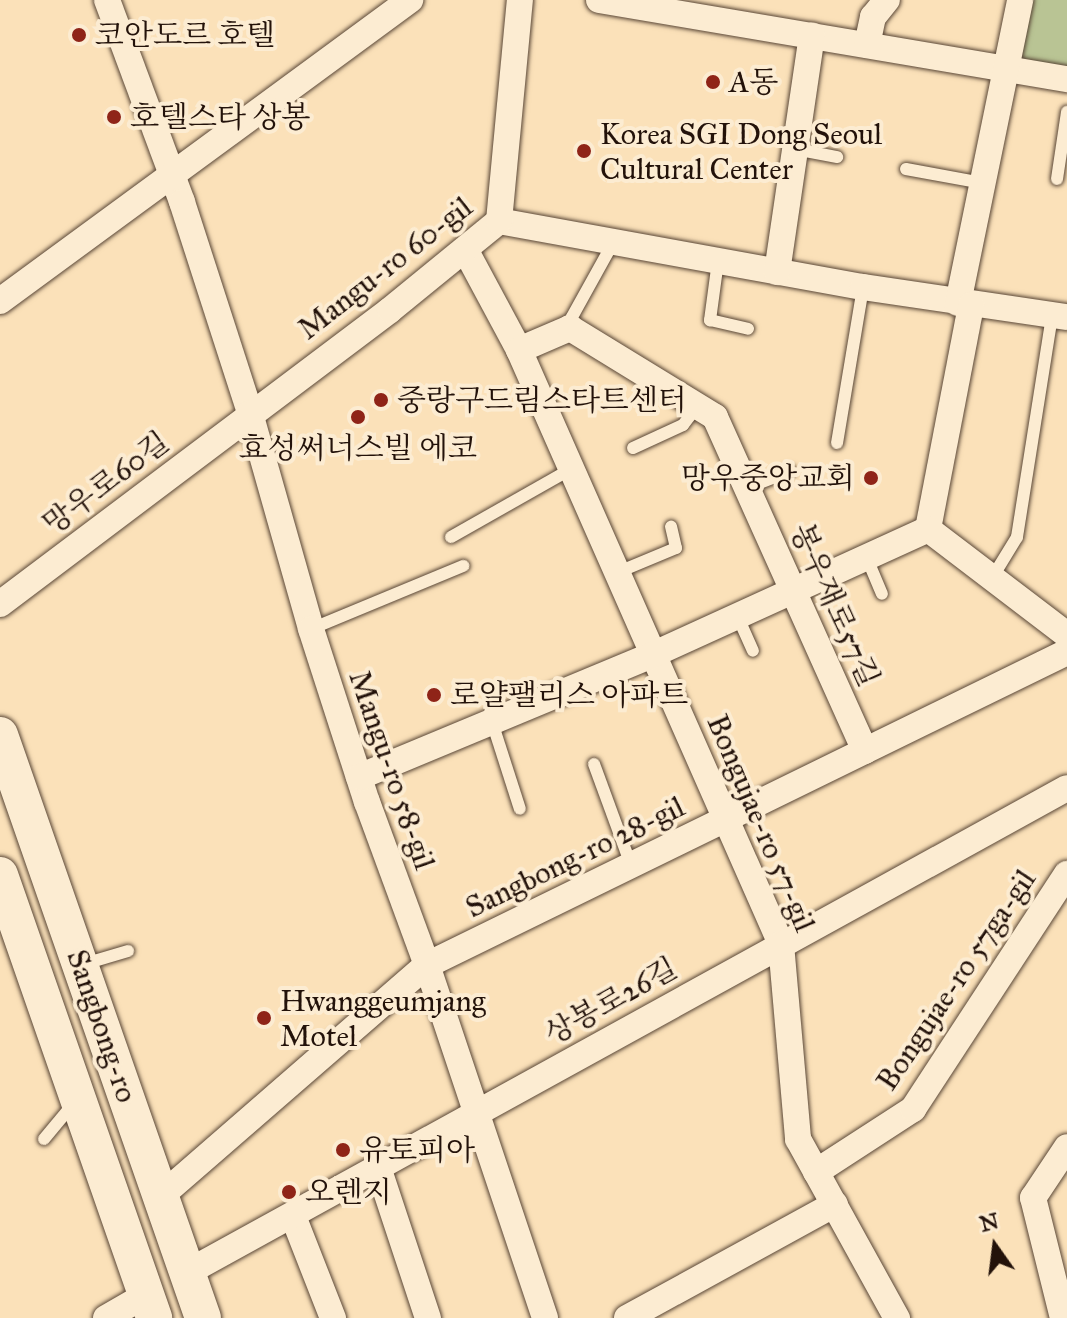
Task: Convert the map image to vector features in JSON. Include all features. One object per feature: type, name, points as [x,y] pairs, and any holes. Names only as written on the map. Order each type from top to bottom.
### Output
[{"type":"main road","name":"Sangbong-ro","points":[[0,735],[203,1318]]},
{"type":"main road","name":"Sangbong-ro","points":[[0,875],[150,1306]]},
{"type":"street","name":"Mangu-ro 58-gil","points":[[107,0],[171,176],[250,413],[311,629],[359,777],[427,965],[545,1318]]},
{"type":"street","points":[[0,301],[410,0]]},
{"type":"street","name":"Mangu-ro 60-gil","points":[[250,413],[466,251],[499,221],[520,0]]},
{"type":"street","points":[[599,0],[1067,79]]},
{"type":"street","points":[[867,45],[873,17],[887,0]]},
{"type":"street","points":[[928,529],[982,183],[1020,0]]},
{"type":"street","points":[[777,272],[812,36]]},
{"type":"street","points":[[499,221],[863,287],[1063,317]]},
{"type":"street","name":"Bongujae-ro 57-gil","points":[[466,251],[519,350],[781,944],[798,1139],[897,1318]]},
{"type":"street","points":[[519,350],[570,328]]},
{"type":"street","name":"봉우재로57길","points":[[570,328],[715,417],[865,751]]},
{"type":"street","name":"망우로60길","points":[[0,604],[250,413]]},
{"type":"street","points":[[359,777],[652,655],[928,529]]},
{"type":"street","points":[[928,529],[1067,635]]},
{"type":"street","name":"Sangbong-ro 28-gil","points":[[161,1196],[427,965],[1067,652]]},
{"type":"street","name":"상봉로26길","points":[[188,1272],[1067,788]]},
{"type":"street","name":"Bongujae-ro 57ga-gil","points":[[816,1172],[913,1109],[1067,874]]},
{"type":"street","points":[[1063,1318],[1033,1198],[1067,1147]]},
{"type":"street","points":[[378,1167],[428,1318]]},
{"type":"street","points":[[627,1318],[835,1204]]},
{"type":"street","points":[[293,1216],[333,1318]]},
{"type":"street","points":[[106,1318],[150,1306]]},
{"type":"lane","points":[[1057,179],[1067,112]]},
{"type":"lane","points":[[795,149],[837,157]]},
{"type":"lane","points":[[906,169],[982,183]]},
{"type":"lane","points":[[570,328],[572,317],[613,243]]},
{"type":"lane","points":[[718,261],[710,320],[748,329]]},
{"type":"lane","points":[[837,443],[863,287]]},
{"type":"lane","points":[[992,578],[1017,537],[1063,317]]},
{"type":"lane","points":[[633,448],[683,425],[698,405]]},
{"type":"lane","points":[[451,537],[571,469]]},
{"type":"lane","points":[[747,488],[790,471]]},
{"type":"lane","points":[[616,573],[676,548],[671,527]]},
{"type":"lane","points":[[866,556],[882,594]]},
{"type":"lane","points":[[311,629],[463,566]]},
{"type":"lane","points":[[737,615],[753,651]]},
{"type":"lane","points":[[492,722],[520,809]]},
{"type":"lane","points":[[594,764],[631,865]]},
{"type":"lane","points":[[81,965],[128,951]]},
{"type":"lane","points":[[44,1139],[78,1098]]},
{"type":"green space","points":[[1020,0],[1067,0],[1067,79],[1004,68]]},
{"type":"place","name":"코안도르 호텔","points":[[79,35]]},
{"type":"place","name":"A동","points":[[713,82]]},
{"type":"place","name":"호텔스타 상봉","points":[[114,117]]},
{"type":"place","name":"Korea SGI Dong Seoul Cultural Center","points":[[584,151]]},
{"type":"place","name":"중랑구드림스타트센터","points":[[381,400]]},
{"type":"place","name":"효성써너스빌 에코","points":[[358,417]]},
{"type":"place","name":"망우중앙교회","points":[[871,478]]},
{"type":"place","name":"로얄팰리스 아파트","points":[[434,695]]},
{"type":"place","name":"Hwanggeumjang Motel","points":[[264,1018]]},
{"type":"place","name":"유토피아","points":[[343,1150]]},
{"type":"place","name":"오렌지","points":[[289,1192]]}]
